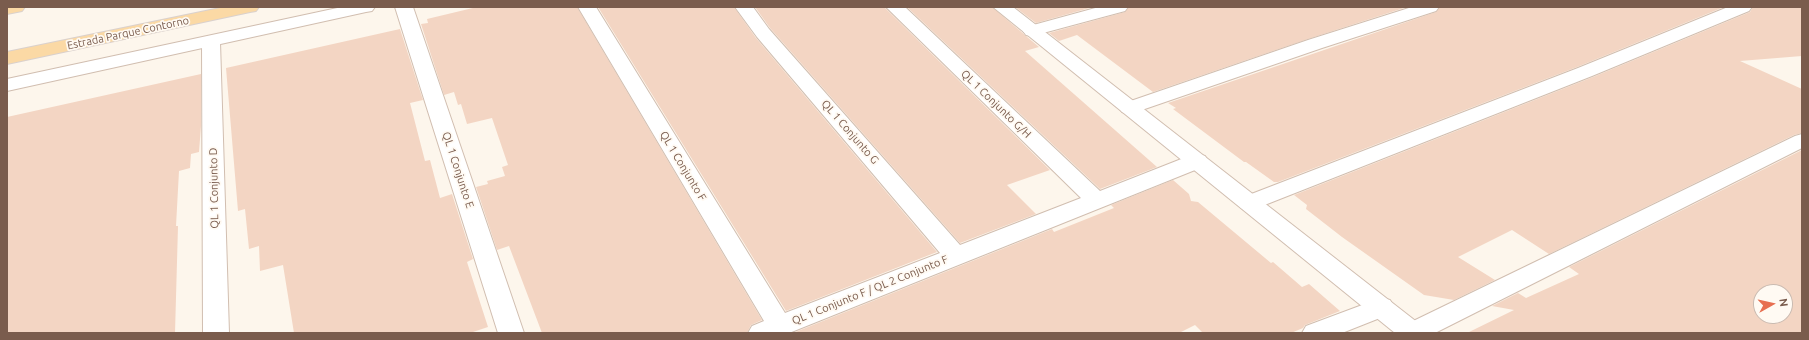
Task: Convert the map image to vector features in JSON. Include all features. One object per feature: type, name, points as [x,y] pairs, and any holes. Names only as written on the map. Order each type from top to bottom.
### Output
[{"type":"main road","points":[[7,9],[16,7]]},
{"type":"main road","name":"Estrada Parque Contorno","points":[[7,58],[250,7]]},
{"type":"street","points":[[7,85],[211,42],[366,7]]},
{"type":"street","name":"QL 1 Conjunto E","points":[[404,7],[511,333]]},
{"type":"street","name":"QL 1 Conjunto F","points":[[587,7],[771,330]]},
{"type":"street","name":"QL 1 Conjunto G","points":[[744,7],[763,33],[956,256]]},
{"type":"street","name":"QL 1 Conjunto G/H","points":[[895,7],[1096,201]]},
{"type":"street","points":[[1002,7],[1412,333],[1802,140]]},
{"type":"street","points":[[1032,31],[1119,7]]},
{"type":"street","points":[[1129,108],[1430,7]]},
{"type":"street","points":[[1249,203],[1585,72],[1743,7]]},
{"type":"street","name":"QL 1 Conjunto D","points":[[211,42],[216,333]]},
{"type":"street","name":"QL 1 Conjunto F / QL 2 Conjunto F","points":[[771,330],[1197,161]]},
{"type":"street","points":[[1315,333],[1380,307]]},
{"type":"building","points":[[477,7],[577,7],[762,320],[751,325],[747,333],[542,333],[509,246],[497,250],[476,187],[488,184],[487,181],[505,176],[502,167],[508,165],[492,118],[467,124],[461,104],[458,105],[454,92],[444,95],[421,24],[428,23],[427,19]]},
{"type":"building","points":[[598,7],[734,7],[756,38],[937,252],[786,311]]},
{"type":"building","points":[[755,7],[884,7],[1050,170],[1007,185],[1036,214],[960,243],[770,28]]},
{"type":"building","points":[[907,7],[992,7],[1039,47],[1025,51],[1157,167],[1100,189]]},
{"type":"building","points":[[1015,7],[1093,7],[1036,23]]},
{"type":"building","points":[[1129,7],[1407,7],[1153,92],[1077,35],[1059,41],[1049,33],[1125,12]]},
{"type":"building","points":[[1440,7],[1724,7],[1577,67],[1278,182],[1274,182],[1244,162],[1173,109],[1176,108],[1168,103],[1436,12]]},
{"type":"building","points":[[1753,7],[1802,7],[1802,56],[1740,61],[1802,89],[1802,133],[1794,135],[1549,254],[1512,230],[1458,257],[1495,280],[1454,300],[1424,295],[1342,237],[1306,209],[1307,205],[1294,195],[1593,77],[1750,12]]},
{"type":"building","points":[[400,29],[423,100],[410,103],[425,161],[430,160],[440,198],[452,194],[473,259],[467,262],[488,327],[470,333],[294,333],[283,265],[260,271],[259,246],[249,249],[245,209],[238,211],[226,68]]},
{"type":"building","points":[[201,74],[201,126],[199,152],[191,154],[190,168],[179,171],[176,226],[178,226],[175,333],[7,333],[7,117]]},
{"type":"building","points":[[1802,150],[1802,333],[1467,333],[1514,310],[1492,306],[1518,293],[1526,298],[1579,274],[1569,267]]},
{"type":"building","points":[[1173,180],[1189,194],[1191,201],[1198,202],[1302,287],[1309,284],[1340,311],[1305,325],[1303,328],[1291,333],[1203,333],[1195,325],[1179,333],[793,333],[1052,229],[1054,232],[1114,208],[1111,205]]}]
